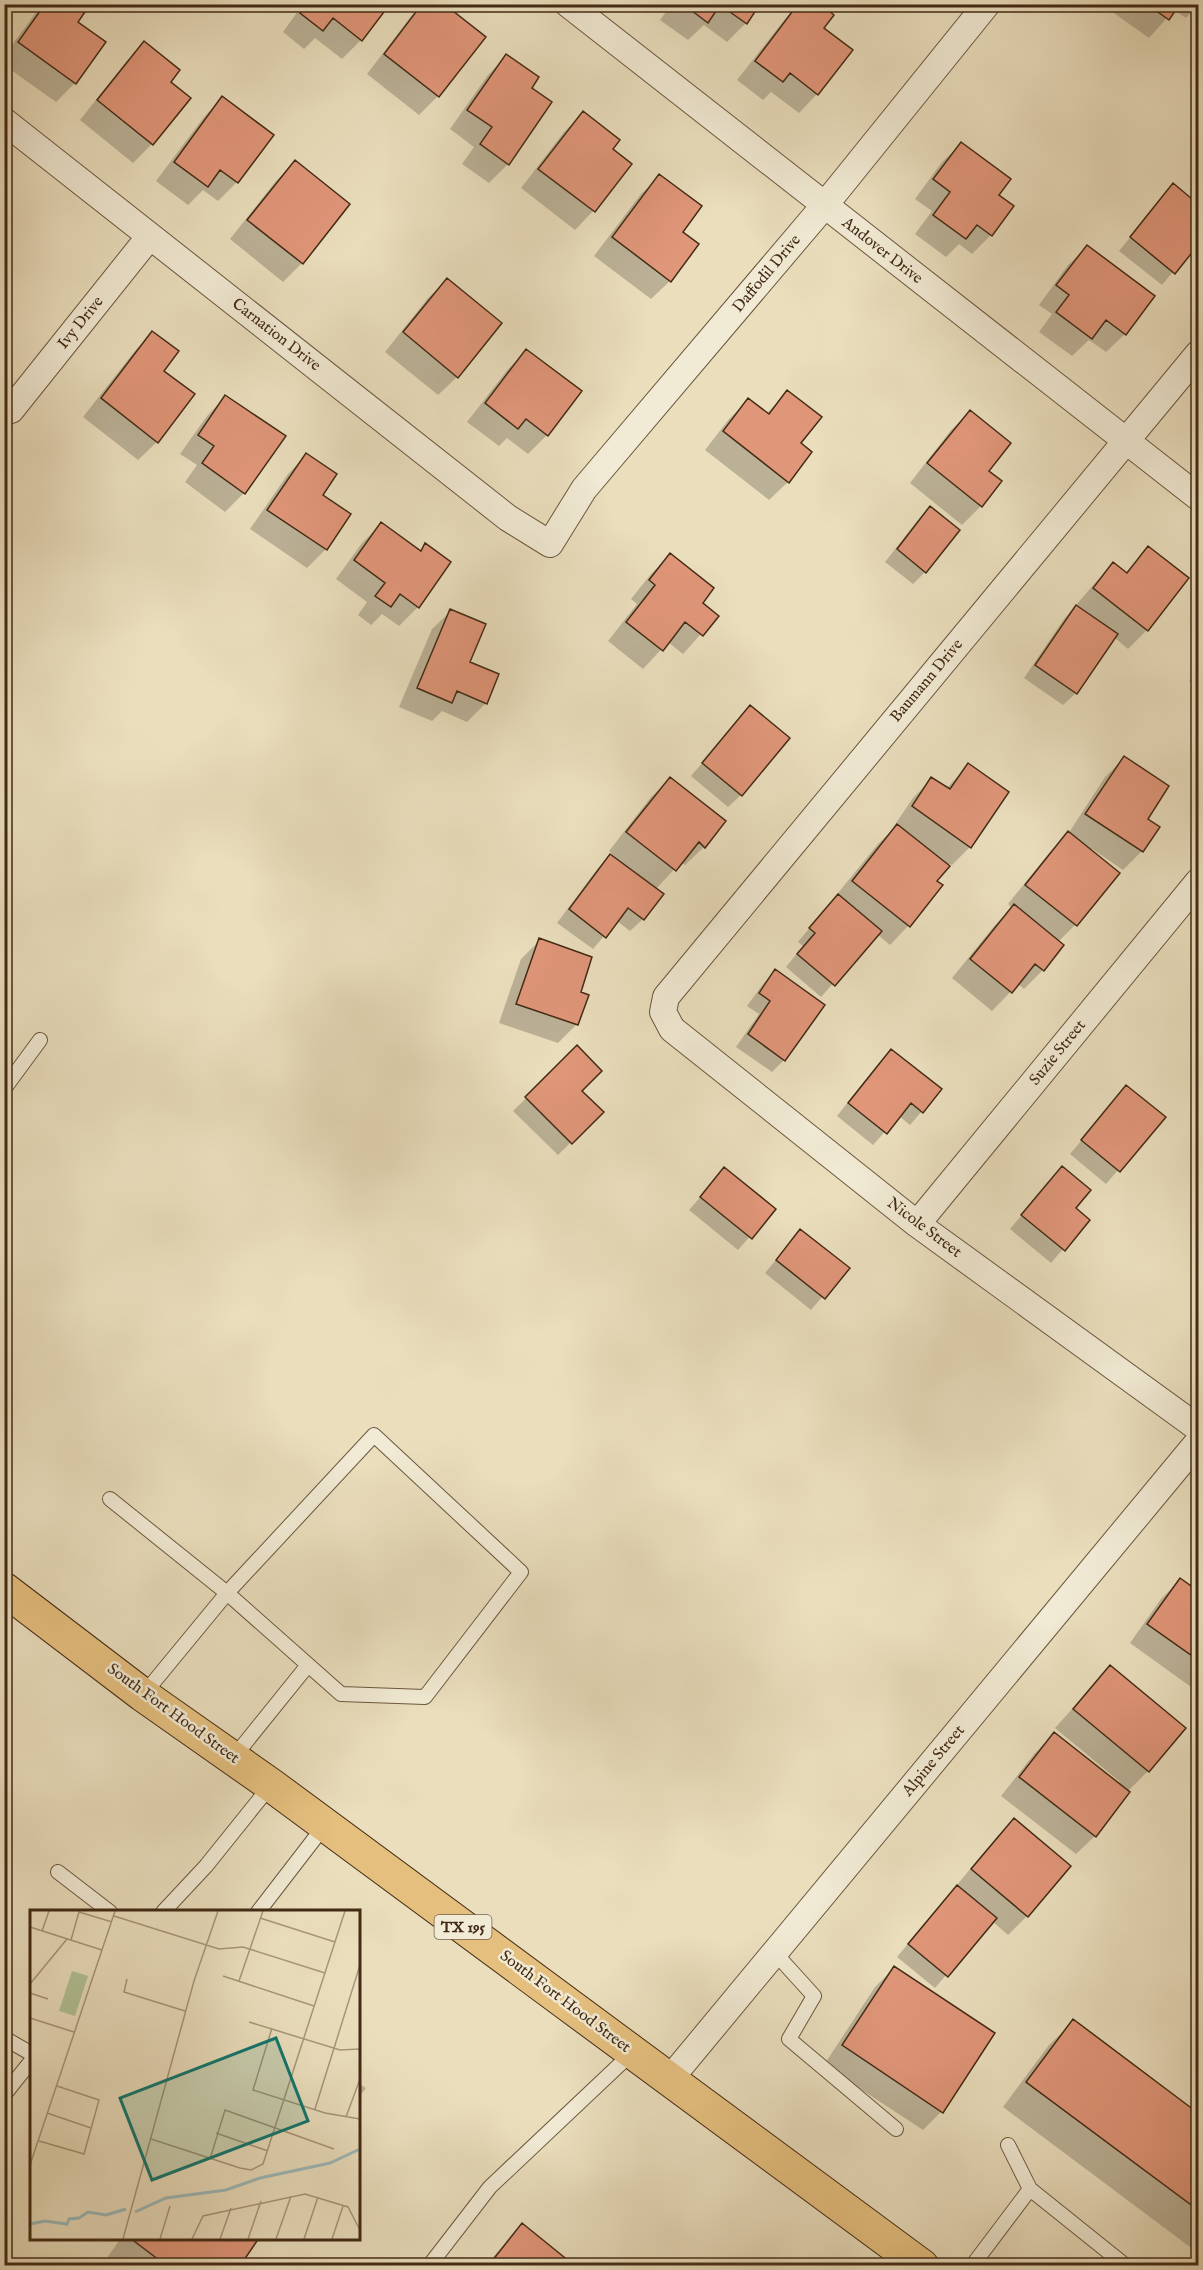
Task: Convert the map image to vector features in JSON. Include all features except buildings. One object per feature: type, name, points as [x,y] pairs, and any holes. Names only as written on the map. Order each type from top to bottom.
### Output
[{"type":"highway","name":"South Fort Hood Street","points":[[4,1588],[143,1695],[272,1785],[922,2265]]},
{"type":"street","name":"Andover Drive","points":[[568,4],[1198,497]]},
{"type":"street","name":"Daffodil Drive","points":[[550,544],[584,489],[824,206],[987,4]]},
{"type":"street","name":"Carnation Drive","points":[[4,122],[508,518],[550,544]]},
{"type":"street","name":"Ivy Drive","points":[[12,410],[150,236]]},
{"type":"street","name":"Baumann Drive","points":[[663,1012],[666,997],[1198,354]]},
{"type":"street","name":"Suzie Street","points":[[917,1224],[1198,882]]},
{"type":"street","name":"Nicole Street","points":[[663,1012],[672,1029],[917,1224],[1198,1428]]},
{"type":"street","name":"Alpine Street","points":[[669,2080],[1198,1442]]},
{"type":"lane","points":[[4,1089],[40,1040]]},
{"type":"lane","points":[[110,1499],[227,1593],[341,1694],[425,1697],[521,1572],[374,1435],[227,1593],[143,1695]]},
{"type":"lane","points":[[233,1758],[308,1665]]},
{"type":"lane","points":[[164,1910],[206,1866],[272,1785]]},
{"type":"lane","points":[[259,1910],[325,1825]]},
{"type":"lane","points":[[58,1872],[109,1910]]},
{"type":"lane","points":[[775,1953],[814,1996],[789,2039],[896,2129]]},
{"type":"lane","points":[[4,2038],[30,2053]]},
{"type":"lane","points":[[429,2265],[490,2187],[633,2052]]},
{"type":"lane","points":[[4,2095],[30,2062]]},
{"type":"lane","points":[[1008,2145],[1030,2189],[1126,2265]]},
{"type":"lane","points":[[972,2265],[1030,2189]]}]
